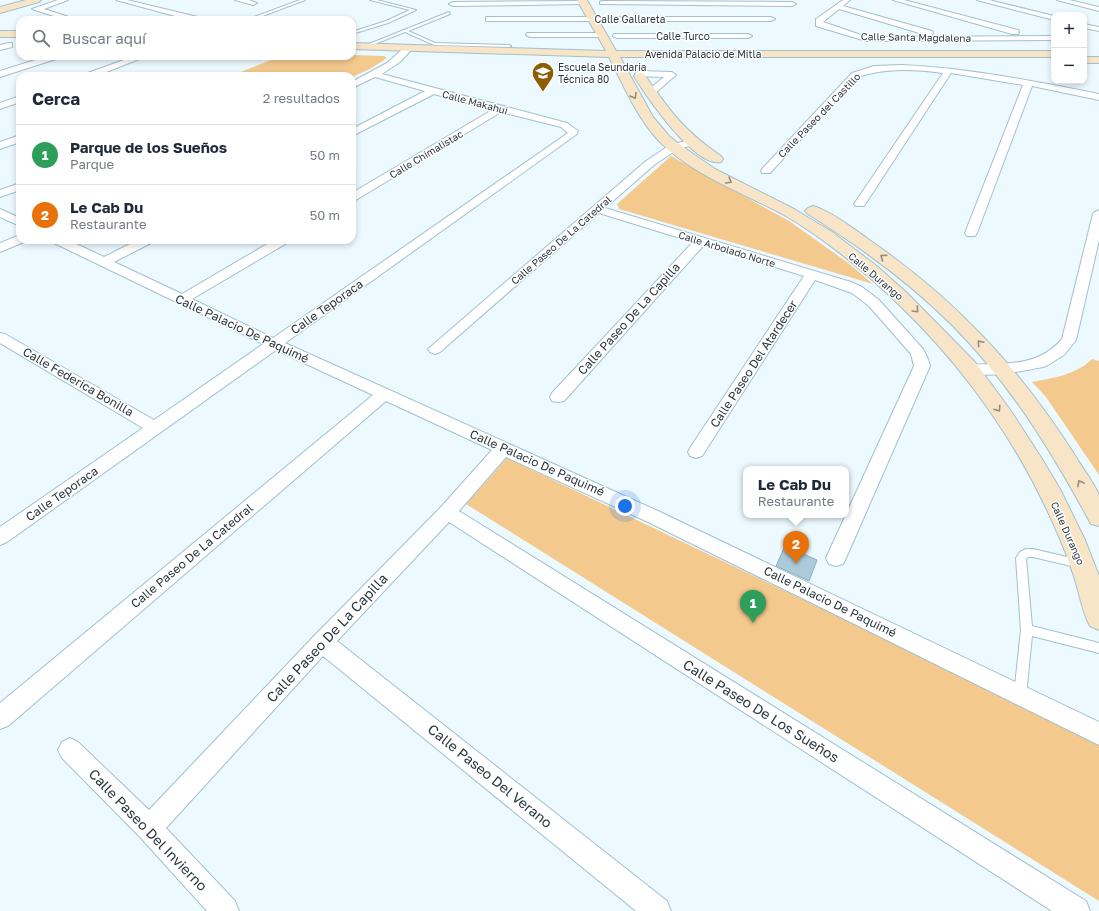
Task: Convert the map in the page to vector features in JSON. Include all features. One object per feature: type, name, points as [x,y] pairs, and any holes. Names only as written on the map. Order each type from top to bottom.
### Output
[{"type":"main road","points":[[0,5],[18,0]]},
{"type":"main road","points":[[0,10],[36,0]]},
{"type":"main road","name":"Calle Durango","points":[[592,2],[625,60],[661,110],[675,126],[705,152],[726,165],[809,208],[862,241],[905,273],[977,340],[1002,368],[1036,414],[1074,472],[1099,517]]},
{"type":"main road","points":[[0,34],[16,34]]},
{"type":"main road","points":[[4,42],[16,41]]},
{"type":"main road","name":"Avenida Palacio de Mitla","points":[[356,46],[407,51],[625,60],[1051,60]]},
{"type":"main road","name":"Avenida Palacio de Mitla","points":[[356,52],[407,51],[461,47],[625,60],[1051,54]]},
{"type":"main road","points":[[1087,54],[1099,54]]},
{"type":"main road","name":"Calle Durango","points":[[625,60],[630,90],[644,114],[657,131],[674,147],[696,162],[781,208],[823,234],[866,266],[911,305],[971,369],[1033,462],[1063,518],[1083,564],[1099,618]]},
{"type":"main road","points":[[1087,60],[1099,60]]},
{"type":"street","points":[[60,16],[36,9],[65,0]]},
{"type":"street","points":[[119,0],[183,16]]},
{"type":"street","points":[[238,0],[253,3]]},
{"type":"street","name":"Calle Santa Magdalena","points":[[847,0],[819,21],[819,24],[866,39],[1051,38]]},
{"type":"street","points":[[896,0],[1038,38]]},
{"type":"street","points":[[980,0],[994,1],[1051,17]]},
{"type":"street","points":[[1060,0],[1099,9]]},
{"type":"street","points":[[452,4],[592,2],[792,4]]},
{"type":"street","points":[[839,7],[948,38]]},
{"type":"street","name":"Calle Gallareta","points":[[490,18],[771,19]]},
{"type":"street","points":[[1087,27],[1099,30]]},
{"type":"street","name":"Calle Turco","points":[[530,35],[748,36]]},
{"type":"street","points":[[0,48],[4,42]]},
{"type":"street","points":[[356,83],[376,74],[407,51]]},
{"type":"street","points":[[0,74],[44,60]]},
{"type":"street","points":[[99,72],[132,60]]},
{"type":"street","points":[[625,60],[672,74],[672,76],[650,93]]},
{"type":"street","name":"Calle Paseo del Castillo","points":[[766,171],[855,75],[861,71],[876,68],[898,67],[949,70],[1099,97]]},
{"type":"street","points":[[108,69],[116,72]]},
{"type":"street","points":[[860,204],[949,70]]},
{"type":"street","name":"Calle Makahui","points":[[376,74],[433,91],[564,125],[573,131]]},
{"type":"street","points":[[971,233],[1028,84]]},
{"type":"street","points":[[356,131],[433,91]]},
{"type":"street","points":[[0,106],[16,100]]},
{"type":"street","name":"Calle Chimalistac","points":[[356,196],[500,109]]},
{"type":"street","name":"Calle Teporaca","points":[[1,535],[156,428],[572,134],[573,131]]},
{"type":"street","points":[[0,146],[16,140]]},
{"type":"street","name":"Calle Paseo De La Catedral","points":[[434,349],[650,163],[674,147],[694,142]]},
{"type":"street","points":[[0,194],[16,188]]},
{"type":"street","name":"Calle Arbolado Norte","points":[[597,209],[846,285],[857,290],[874,303],[914,346],[921,359],[922,366],[836,558]]},
{"type":"street","points":[[0,213],[16,220]]},
{"type":"street","points":[[971,369],[1002,368],[1043,362],[1059,352],[1069,340],[1099,214]]},
{"type":"street","points":[[0,248],[16,241]]},
{"type":"street","name":"Calle Paseo De La Capilla","points":[[558,397],[701,241]]},
{"type":"street","name":"Calle Palacio De Paquimé","points":[[66,244],[274,344],[652,516],[1099,734]]},
{"type":"street","points":[[104,262],[138,244]]},
{"type":"street","points":[[182,300],[276,244]]},
{"type":"street","name":"Calle Paseo Del Atardecer","points":[[696,452],[812,275]]},
{"type":"street","name":"Calle Federica Bonilla","points":[[0,336],[156,428]]},
{"type":"street","name":"Calle Paseo De La Catedral","points":[[0,718],[384,394]]},
{"type":"street","name":"Calle Paseo De La Capilla","points":[[150,828],[322,642],[447,512],[504,448]]},
{"type":"street","name":"Calle Paseo De Los Sueños","points":[[447,512],[1076,911]]},
{"type":"street","name":"Calle Paseo Del Verano","points":[[322,642],[657,911]]},
{"type":"street","name":"Calle Paseo Del Invierno","points":[[70,750],[150,828],[225,911]]},
{"type":"lane","points":[[259,16],[304,0]]},
{"type":"lane","points":[[356,32],[387,22],[414,10],[372,0]]},
{"type":"lane","points":[[366,46],[449,13]]},
{"type":"lane","points":[[406,31],[428,42],[461,47],[509,46]]},
{"type":"lane","points":[[1020,695],[1026,630],[1022,558],[1024,554],[1033,553],[1083,564]]},
{"type":"lane","points":[[1026,630],[1099,648]]},
{"type":"shaded area","points":[[356,55],[384,56],[387,58],[370,69],[356,75],[356,72],[241,72],[271,60],[356,60]]},
{"type":"shaded area","points":[[671,156],[789,221],[847,262],[873,284],[619,209],[617,204]]},
{"type":"shaded area","points":[[1092,359],[1099,361],[1099,475],[1046,397],[1032,382],[1072,372],[1079,369]]},
{"type":"shaded area","points":[[507,458],[1099,741],[1099,901],[466,504]]},
{"type":"building","points":[[785,546],[817,560],[809,581],[776,566]]},
{"type":"place","name":"Escuela Seundaria Técnica 80","points":[[543,92]]},
{"type":"place","name":"Le Cab Du","points":[[796,564]]},
{"type":"place","name":"Parque de los Sueños","points":[[753,623]]}]
